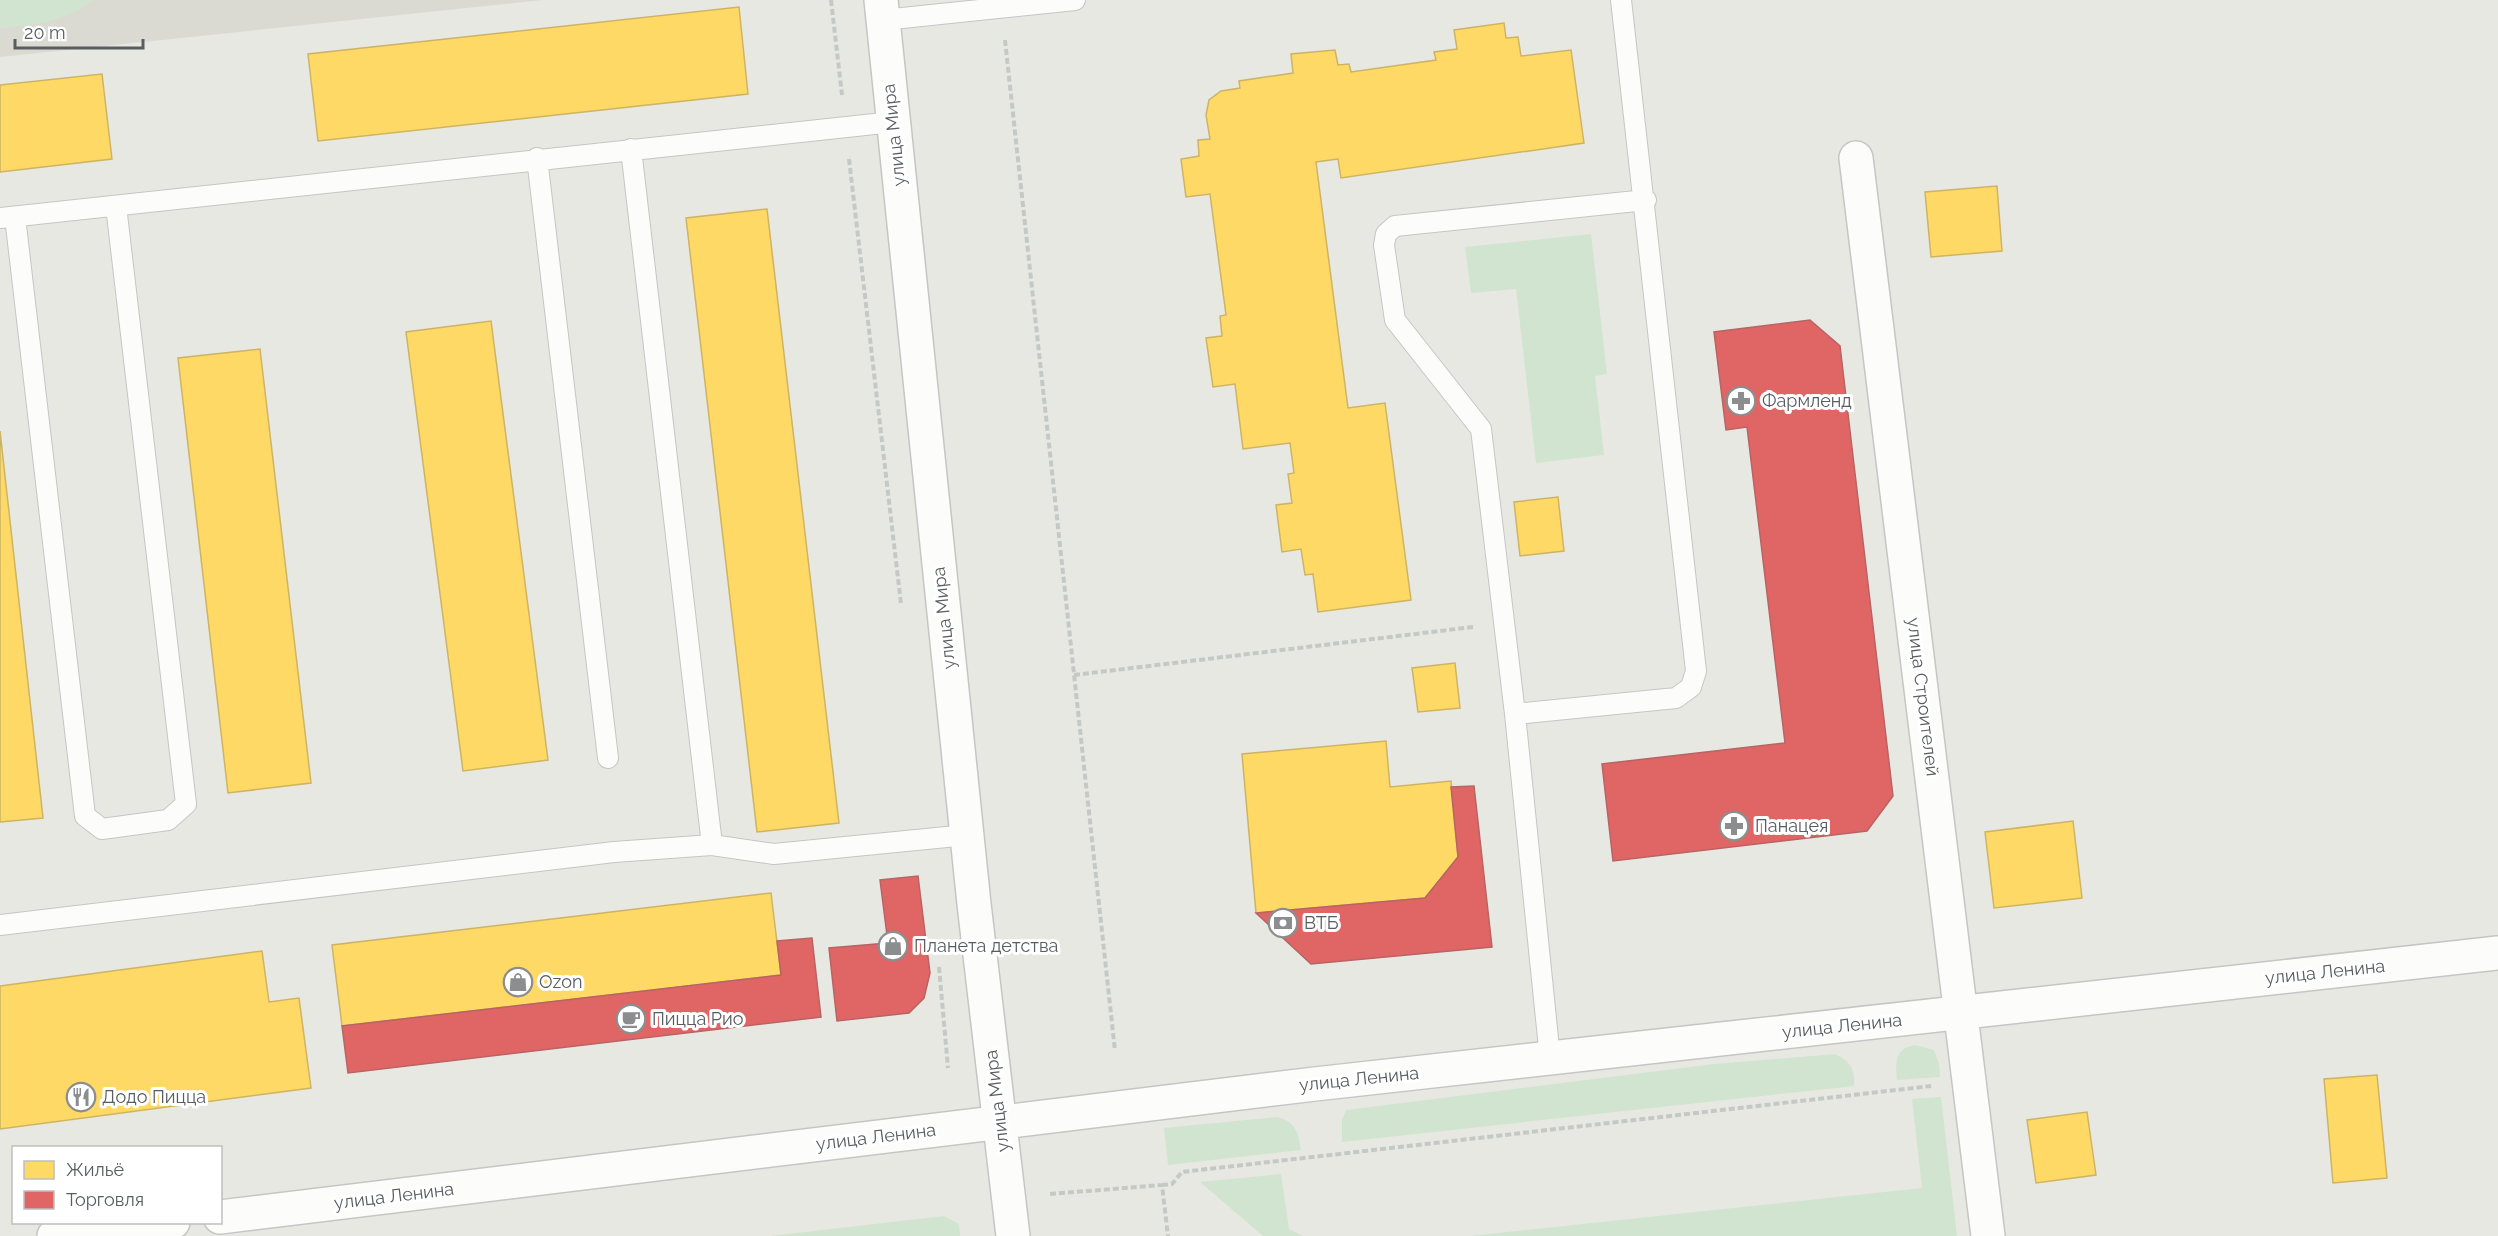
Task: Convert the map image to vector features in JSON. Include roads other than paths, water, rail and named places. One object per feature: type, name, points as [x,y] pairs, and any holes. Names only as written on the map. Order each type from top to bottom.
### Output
[{"type":"street","name":"улица Мира","points":[[882,10],[967,835],[1013,1236]]},
{"type":"street","name":"улица Строителей","points":[[1856,158],[1988,1236]]},
{"type":"street","name":"улица Ленина","points":[[222,1217],[999,1122],[1550,1058],[2498,953]]},
{"type":"street","points":[[54,1236],[156,1224]]},
{"type":"lane","points":[[882,10],[1001,8],[1075,0]]},
{"type":"lane","points":[[1515,714],[1676,698],[1691,687],[1696,671],[1646,200],[1622,0]]},
{"type":"lane","points":[[116,206],[186,804],[168,820],[102,829],[85,816],[7,217],[537,158],[892,122]]},
{"type":"lane","points":[[631,149],[712,845]]},
{"type":"lane","points":[[537,158],[608,758]]},
{"type":"lane","points":[[1550,1058],[1515,714],[1481,429],[1395,320],[1384,245],[1386,234],[1395,226],[1646,200]]},
{"type":"lane","points":[[0,925],[614,852],[712,845],[774,854],[967,835]]},
{"type":"place","name":"Фармленд","points":[[1741,401]]},
{"type":"place","name":"Панацея","points":[[1734,826]]},
{"type":"place","name":"ВТБ","points":[[1283,923]]},
{"type":"place","name":"Планета детства","points":[[893,946]]},
{"type":"place","name":"Ozon","points":[[518,982]]},
{"type":"place","name":"Пицца Рио","points":[[631,1019]]},
{"type":"place","name":"Додо Пицца","points":[[81,1097]]}]
